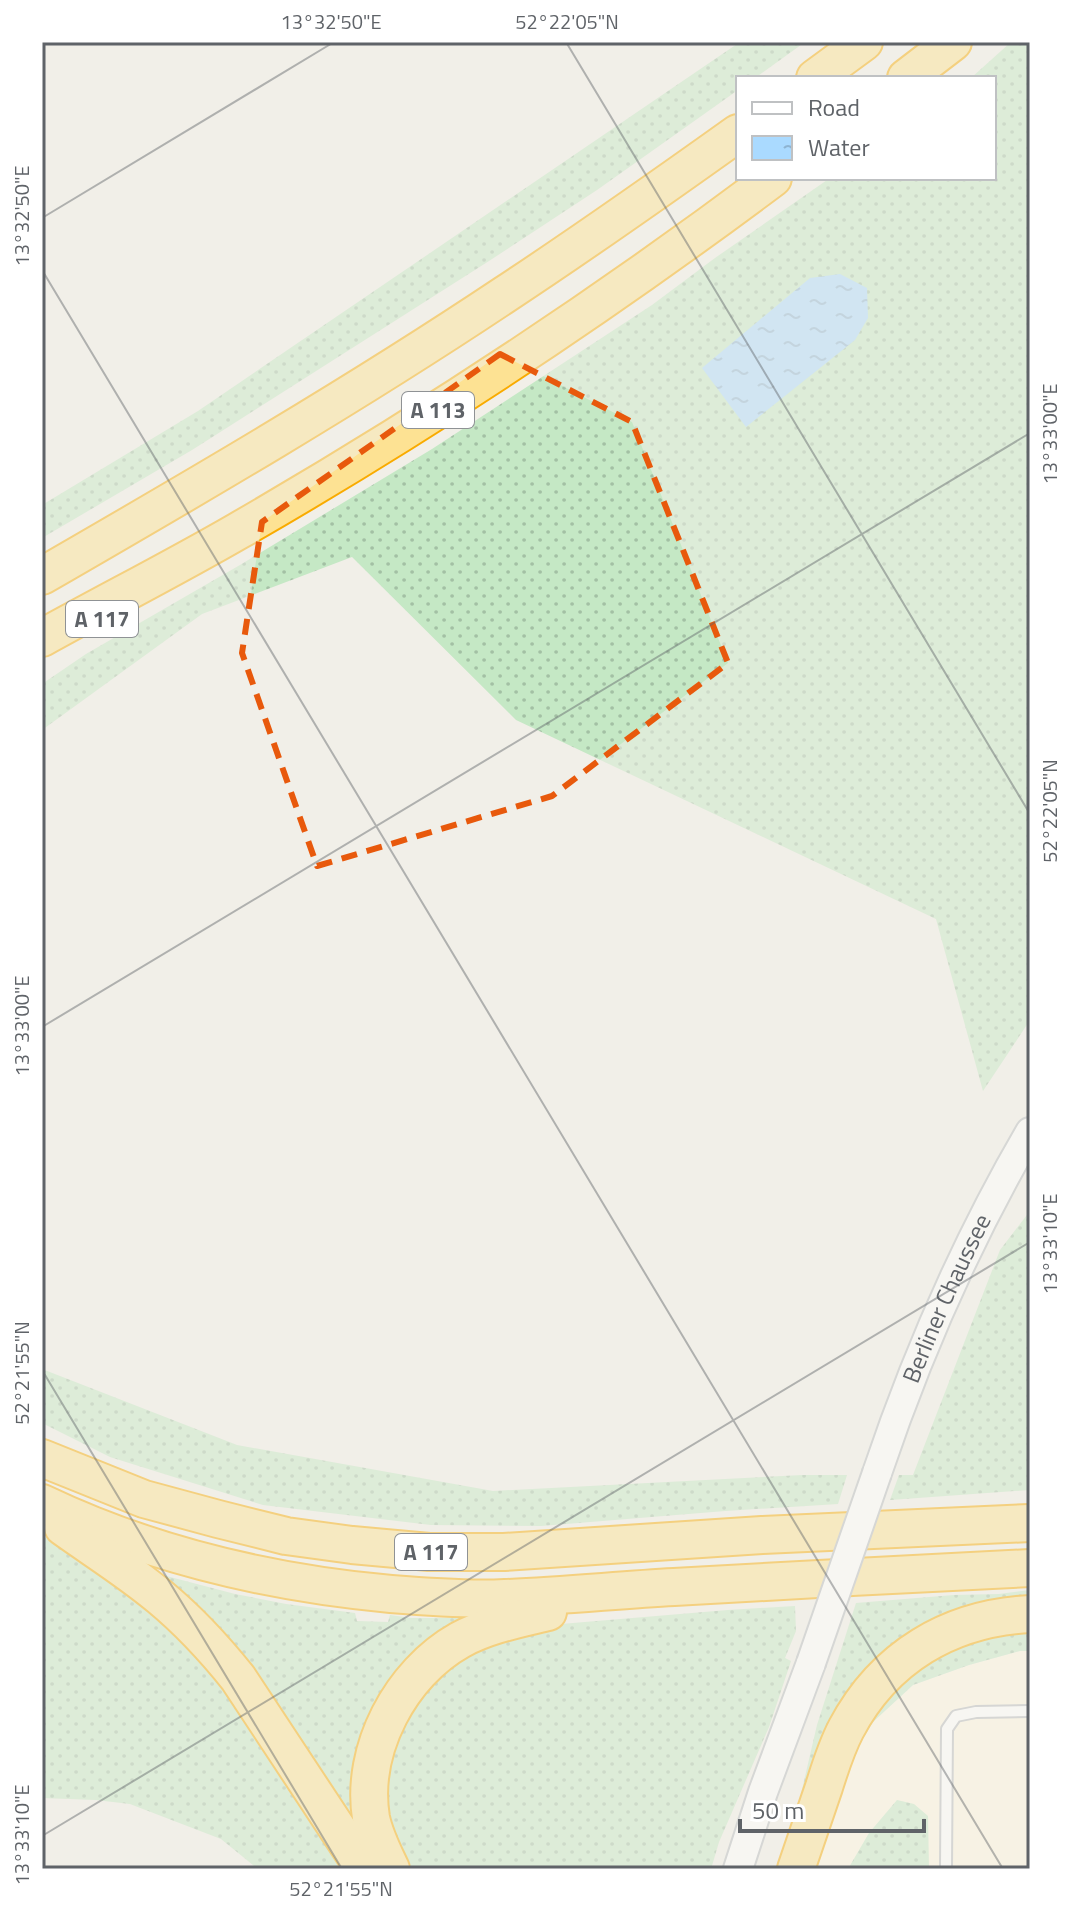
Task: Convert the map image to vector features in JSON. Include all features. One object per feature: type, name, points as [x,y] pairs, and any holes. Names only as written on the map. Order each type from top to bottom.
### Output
[{"type":"highway","points":[[833,62],[864,42]]},
{"type":"highway","points":[[909,76],[953,42]]},
{"type":"highway","name":"A 113","points":[[42,576],[202,484],[435,340],[736,134]]},
{"type":"highway","name":"A 113","points":[[42,638],[238,531],[441,408],[582,316],[770,180]]},
{"type":"highway","name":"A 117","points":[[42,665],[162,573]]},
{"type":"highway","name":"A 117","points":[[42,1441],[107,1486]]},
{"type":"highway","name":"A 117","points":[[42,1458],[144,1499],[286,1536],[429,1552],[504,1552],[762,1535],[1030,1523]]},
{"type":"highway","name":"A 117","points":[[42,1503],[179,1555],[278,1579],[342,1589],[422,1596],[503,1598],[1030,1568]]},
{"type":"highway","points":[[42,1512],[158,1595],[216,1651],[238,1678],[364,1869]]},
{"type":"highway","points":[[391,1869],[377,1841],[371,1816],[373,1768],[382,1730],[396,1703],[423,1669],[460,1640],[485,1629],[521,1618],[673,1587]]},
{"type":"highway","points":[[796,1869],[833,1759],[846,1730],[862,1703],[886,1675],[912,1651],[966,1624],[1030,1614]]},
{"type":"street","name":"Berliner Chaussee","points":[[738,1869],[900,1405],[961,1264],[1030,1132]]},
{"type":"lane","points":[[946,1869],[947,1729],[956,1716],[976,1712],[1030,1711]]},
{"type":"highlighted area","points":[[500,354],[632,422],[728,663],[552,796],[317,866],[242,653],[262,522]]},
{"type":"shaded area","points":[[1020,1651],[1030,1651],[1030,1869],[813,1869],[849,1761],[873,1722],[913,1685]]},
{"type":"green space","points":[[740,42],[805,42],[758,76],[736,76],[736,91],[597,190],[489,261],[192,450],[42,538],[42,505],[198,411]]},
{"type":"green space","points":[[1011,42],[1030,42],[1030,1020],[983,1091],[936,919],[516,720],[352,557],[202,614],[42,730],[42,684],[86,654],[432,449],[652,305],[827,180],[996,180],[996,76],[973,76]]},
{"type":"green space","points":[[1030,1211],[1030,1490],[890,1500],[899,1475],[913,1475],[1000,1250]]},
{"type":"green space","points":[[42,1369],[237,1445],[493,1491],[847,1475],[838,1504],[541,1526],[431,1525],[263,1505],[110,1457],[42,1423]]},
{"type":"green space","points":[[42,1536],[73,1551],[104,1572],[199,1652],[349,1869],[258,1869],[221,1839],[130,1804],[42,1798]]},
{"type":"green space","points":[[151,1572],[235,1594],[355,1613],[357,1621],[388,1622],[390,1615],[465,1618],[431,1644],[359,1837]]},
{"type":"green space","points":[[1030,1590],[1030,1601],[913,1631],[874,1660],[859,1676],[835,1713],[801,1794],[817,1725],[856,1603]]},
{"type":"green space","points":[[795,1606],[796,1631],[785,1658],[791,1661],[769,1727],[719,1842],[711,1869],[400,1869],[382,1803],[393,1733],[437,1673],[508,1634],[561,1624]]},
{"type":"green space","points":[[1030,1624],[1030,1651],[969,1665],[913,1685],[873,1722],[849,1761],[879,1699],[937,1649]]},
{"type":"green space","points":[[897,1800],[914,1804],[928,1816],[929,1869],[848,1869],[869,1833]]},
{"type":"water","points":[[840,274],[867,288],[868,318],[855,340],[746,427],[702,368],[810,278]]}]
